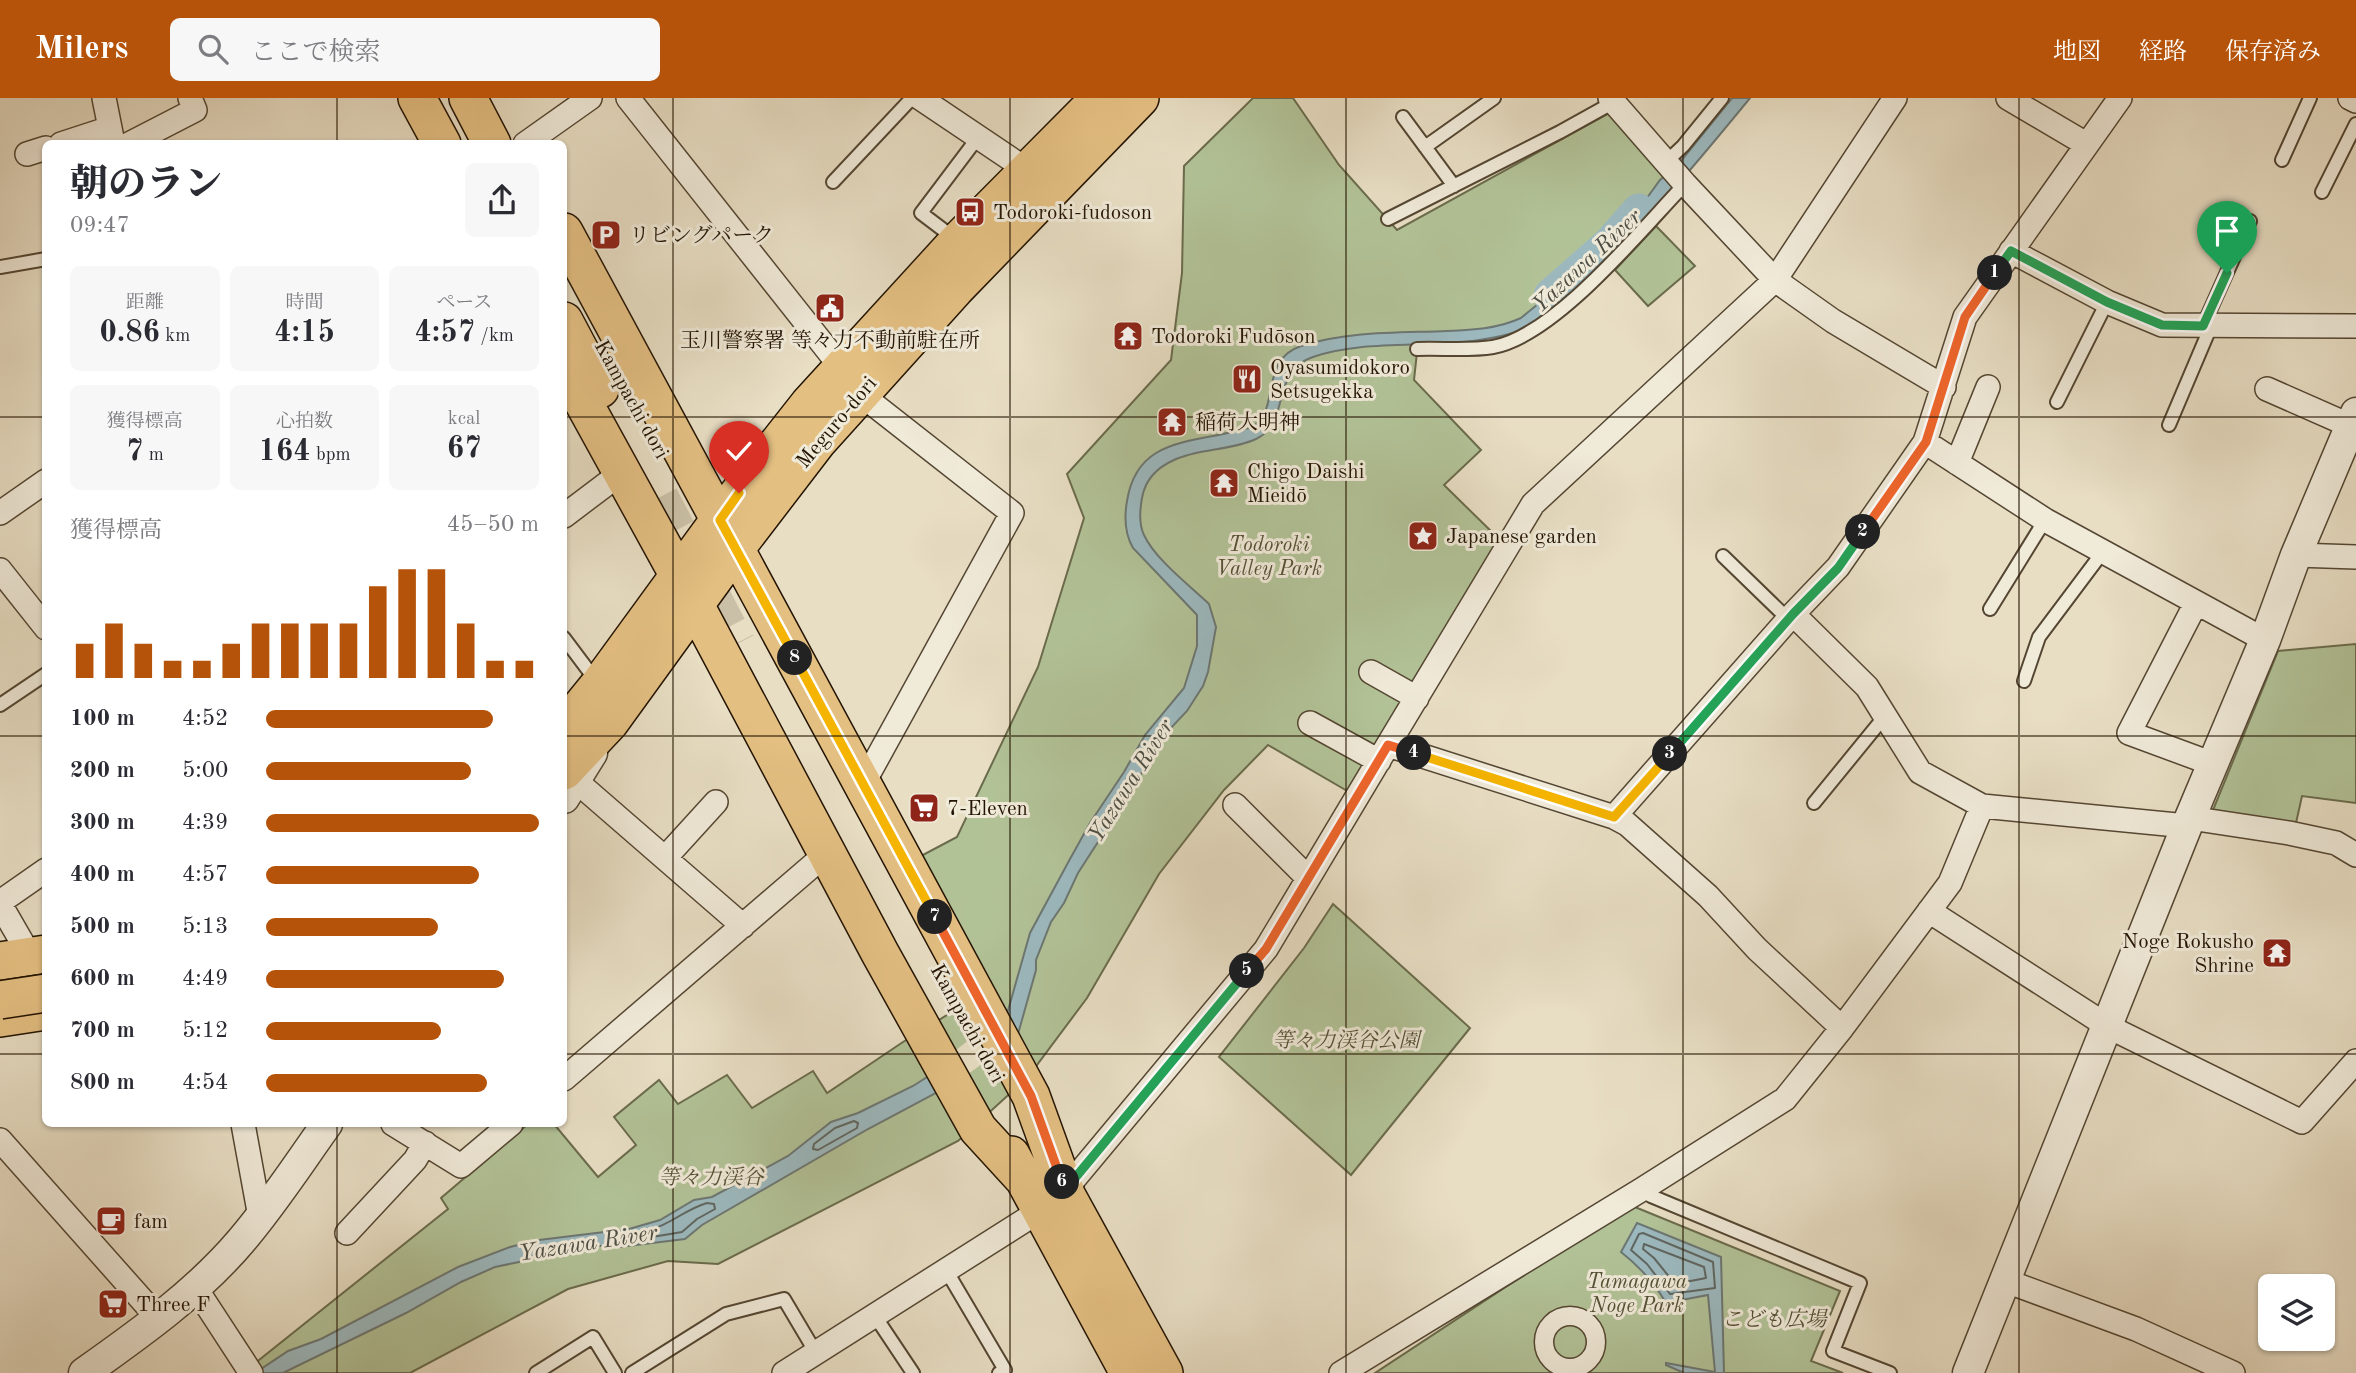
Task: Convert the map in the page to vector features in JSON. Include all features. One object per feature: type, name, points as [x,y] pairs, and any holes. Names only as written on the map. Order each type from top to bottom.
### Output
[{"type":"main road","points":[[417,98],[440,140]]},
{"type":"main road","points":[[442,98],[465,140]]},
{"type":"main road","points":[[468,98],[490,140]]},
{"type":"main road","points":[[492,98],[514,140]]},
{"type":"main road","name":"Meguro-dori","points":[[850,380],[1040,179],[1100,98]]},
{"type":"main road","name":"Meguro-dori","points":[[567,724],[599,685],[687,591],[728,534],[818,441],[850,380],[957,240],[1040,179],[1140,98]]},
{"type":"main road","points":[[567,238],[863,784],[905,931],[1004,1113]]},
{"type":"main road","name":"Kampachi dori","points":[[567,280],[670,492],[567,326]]},
{"type":"main road","points":[[567,373],[687,591],[743,651],[905,931],[1004,1113]]},
{"type":"main road","name":"Meguro-dori","points":[[568,783],[648,669],[687,591]]},
{"type":"main road","points":[[648,669],[670,654],[693,649],[714,659],[743,651]]},
{"type":"main road","points":[[743,651],[827,853],[905,931]]},
{"type":"main road","points":[[0,980],[30,962]]},
{"type":"main road","name":"Kampachi dori","points":[[1004,1113],[1053,1200],[1164,1373]]},
{"type":"main road","name":"Kampachi dori","points":[[1004,1113],[1022,1177],[1053,1200],[1129,1373]]},
{"type":"street","points":[[104,98],[116,137]]},
{"type":"street","points":[[92,140],[116,137],[195,110],[190,98]]},
{"type":"street","points":[[532,140],[590,98]]},
{"type":"street","points":[[628,98],[850,380],[1012,513],[863,784]]},
{"type":"street","points":[[920,98],[1040,179]]},
{"type":"street","points":[[784,1373],[1053,1200],[1266,949],[1533,504],[1775,280],[1895,98]]},
{"type":"street","points":[[2008,98],[2086,144]]},
{"type":"street","points":[[1614,817],[1791,616],[1838,568],[1926,442],[1965,317],[2120,98]]},
{"type":"street","points":[[2350,98],[2356,101]]},
{"type":"street","points":[[1612,100],[1675,173],[1775,280],[1833,321],[1944,387]]},
{"type":"street","points":[[2011,251],[2107,302],[2162,325],[2356,326]]},
{"type":"street","points":[[1957,463],[1988,387]]},
{"type":"street","points":[[1968,1373],[2353,419],[2267,389]]},
{"type":"street","points":[[1926,442],[2045,520],[2265,640]]},
{"type":"street","points":[[567,514],[621,473]]},
{"type":"street","points":[[0,513],[42,484]]},
{"type":"street","points":[[2296,555],[2356,557]]},
{"type":"street","points":[[0,570],[42,623]]},
{"type":"street","points":[[2196,603],[2129,733],[2213,764]]},
{"type":"street","points":[[1791,616],[1867,687],[1920,772],[1982,806],[2189,822],[2289,833],[2336,843],[2356,855]]},
{"type":"street","points":[[1371,672],[1417,698]]},
{"type":"street","points":[[1310,723],[1383,753],[1614,817],[1627,824],[1708,896],[1757,950],[1842,1028]]},
{"type":"street","points":[[568,783],[665,858],[743,926]]},
{"type":"street","points":[[665,858],[716,802]]},
{"type":"street","points":[[1235,805],[1308,878]]},
{"type":"street","points":[[1341,1373],[1642,1190],[1785,1099],[1842,1028],[1950,883],[1982,806]]},
{"type":"street","points":[[567,1076],[827,853]]},
{"type":"street","points":[[30,962],[0,903],[42,873]]},
{"type":"street","points":[[1929,911],[2109,1027],[2302,1122],[2356,1062]]},
{"type":"street","points":[[0,980],[22,1008]]},
{"type":"street","points":[[244,1127],[260,1217]]},
{"type":"street","points":[[84,1373],[159,1318],[240,1243],[325,1127]]},
{"type":"street","points":[[398,1127],[461,1166],[507,1127]]},
{"type":"street","points":[[0,1140],[159,1318]]},
{"type":"street","points":[[347,1233],[415,1160],[425,1143]]},
{"type":"street","points":[[2006,1281],[2136,1329],[2233,1373]]},
{"type":"street","points":[[195,1287],[249,1371]]},
{"type":"lane","points":[[833,182],[912,98]]},
{"type":"lane","points":[[1425,147],[1494,98]]},
{"type":"lane","points":[[1417,349],[1493,347],[1523,336],[1550,317],[1610,265],[1675,173],[1683,146],[1722,98]]},
{"type":"lane","points":[[2282,160],[2310,98]]},
{"type":"lane","points":[[1388,219],[1612,100]]},
{"type":"lane","points":[[1403,117],[1454,186]]},
{"type":"lane","points":[[2322,192],[2356,124]]},
{"type":"lane","points":[[957,240],[921,213],[979,136]]},
{"type":"lane","points":[[2169,425],[2250,221]]},
{"type":"lane","points":[[0,267],[42,260]]},
{"type":"lane","points":[[2057,402],[2107,302]]},
{"type":"lane","points":[[1990,609],[2045,520]]},
{"type":"lane","points":[[2024,681],[2039,637],[2102,553]]},
{"type":"lane","points":[[1723,556],[1791,616]]},
{"type":"lane","points":[[567,642],[599,685]]},
{"type":"lane","points":[[0,705],[42,677]]},
{"type":"lane","points":[[1814,803],[1885,716]]},
{"type":"lane","points":[[1642,1190],[1860,1283],[1833,1351],[1890,1373]]},
{"type":"lane","points":[[946,1270],[1005,1370],[999,1373]]},
{"type":"lane","points":[[632,1373],[726,1314],[784,1299],[816,1353]]},
{"type":"lane","points":[[875,1316],[914,1373]]},
{"type":"lane","points":[[536,1373],[593,1337],[615,1373]]},
{"type":"green space","name":"Todoroki Valley Park","points":[[1253,98],[1293,98],[1339,165],[1397,230],[1611,112],[1674,185],[1524,326],[1500,337],[1418,343],[1414,380],[1481,450],[1444,485],[1499,539],[1349,792],[1268,745],[1224,790],[1159,874],[1087,998],[1028,1077],[958,1141],[718,1264],[668,1261],[568,1289],[410,1373],[260,1373],[254,1364],[448,1209],[441,1198],[524,1127],[556,1127],[598,1177],[636,1145],[614,1117],[659,1080],[678,1104],[727,1075],[752,1108],[813,1071],[827,1093],[991,988],[921,856],[957,837],[1038,667],[1084,518],[1067,474],[1171,360],[1182,273],[1184,166]]},
{"type":"green space","points":[[1656,226],[1695,266],[1648,306],[1615,270]]},
{"type":"green space","points":[[2356,644],[2356,803],[2302,796],[2296,823],[2213,810],[2278,651]]},
{"type":"green space","name":"等々力渓谷公園","points":[[1333,904],[1470,1028],[1351,1175],[1219,1057],[1304,948]]},
{"type":"green space","name":"Tamagawa Noge Park","points":[[1630,1205],[1840,1291],[1811,1361],[1843,1373],[1375,1373]]},
{"type":"water","points":[[1732,98],[1750,98],[1688,172],[1622,244],[1526,328],[1518,332],[1469,341],[1357,348],[1313,357],[1291,373],[1274,421],[1267,431],[1246,443],[1184,456],[1168,463],[1152,475],[1142,498],[1142,531],[1164,562],[1209,604],[1216,627],[1208,672],[1203,686],[1187,711],[1151,749],[1140,777],[1078,873],[1064,903],[1051,922],[1036,960],[1036,970],[1018,1034],[936,1093],[702,1225],[685,1239],[620,1247],[619,1244],[571,1249],[523,1258],[519,1262],[495,1267],[461,1282],[406,1313],[283,1373],[255,1373],[288,1351],[321,1339],[458,1267],[510,1247],[539,1240],[629,1229],[660,1220],[694,1200],[712,1197],[788,1156],[831,1122],[858,1113],[913,1086],[938,1070],[1007,1014],[1030,933],[1090,823],[1145,735],[1184,688],[1197,646],[1197,615],[1133,548],[1128,537],[1126,507],[1131,484],[1138,471],[1156,453],[1182,442],[1250,428],[1260,420],[1266,410],[1279,363],[1288,353],[1301,346],[1355,335],[1484,328],[1521,318],[1604,250],[1660,180],[1676,167]]},
{"type":"water","points":[[1637,1223],[1721,1257],[1724,1373],[1684,1373],[1666,1365],[1715,1372],[1708,1295],[1666,1303],[1646,1275],[1621,1252]]},
{"type":"pier","points":[[1004,1012],[1018,1038],[939,1095],[946,1058]]},
{"type":"waterway","name":"Yazawa River","points":[[1551,296],[1609,245],[1639,211]]},
{"type":"tunnel","points":[[660,497],[737,644]]},
{"type":"place","name":"Todoroki-fudoson","points":[[970,212]]},
{"type":"place","name":"リビングパーク","points":[[606,235]]},
{"type":"place","name":"玉川警察署 等々力不動前駐在所","points":[[830,308]]},
{"type":"place","name":"Todoroki Fudōson","points":[[1128,336]]},
{"type":"place","name":"Oyasumidokoro Setsugekka","points":[[1247,379]]},
{"type":"place","name":"稲荷大明神","points":[[1172,422]]},
{"type":"place","name":"Chigo Daishi Mieidō","points":[[1224,483]]},
{"type":"place","name":"Japanese garden","points":[[1423,536]]},
{"type":"place","name":"7-Eleven","points":[[924,808]]},
{"type":"place","name":"Noge Rokusho Shrine","points":[[2277,953]]},
{"type":"place","name":"fam","points":[[111,1221]]},
{"type":"place","name":"Three F","points":[[113,1304]]},
{"type":"route","points":[[739,493],[720,520],[1031,1096],[1065,1190],[1266,949],[1388,745],[1614,817],[1793,614],[1838,568],[1926,442],[1965,317],[2011,251],[2107,302],[2162,325],[2203,326],[2227,273]]},
{"type":"park label","name":"等々力渓谷","points":[[711,1177]]},
{"type":"park label","name":"こども広場","points":[[1774,1319]]}]
